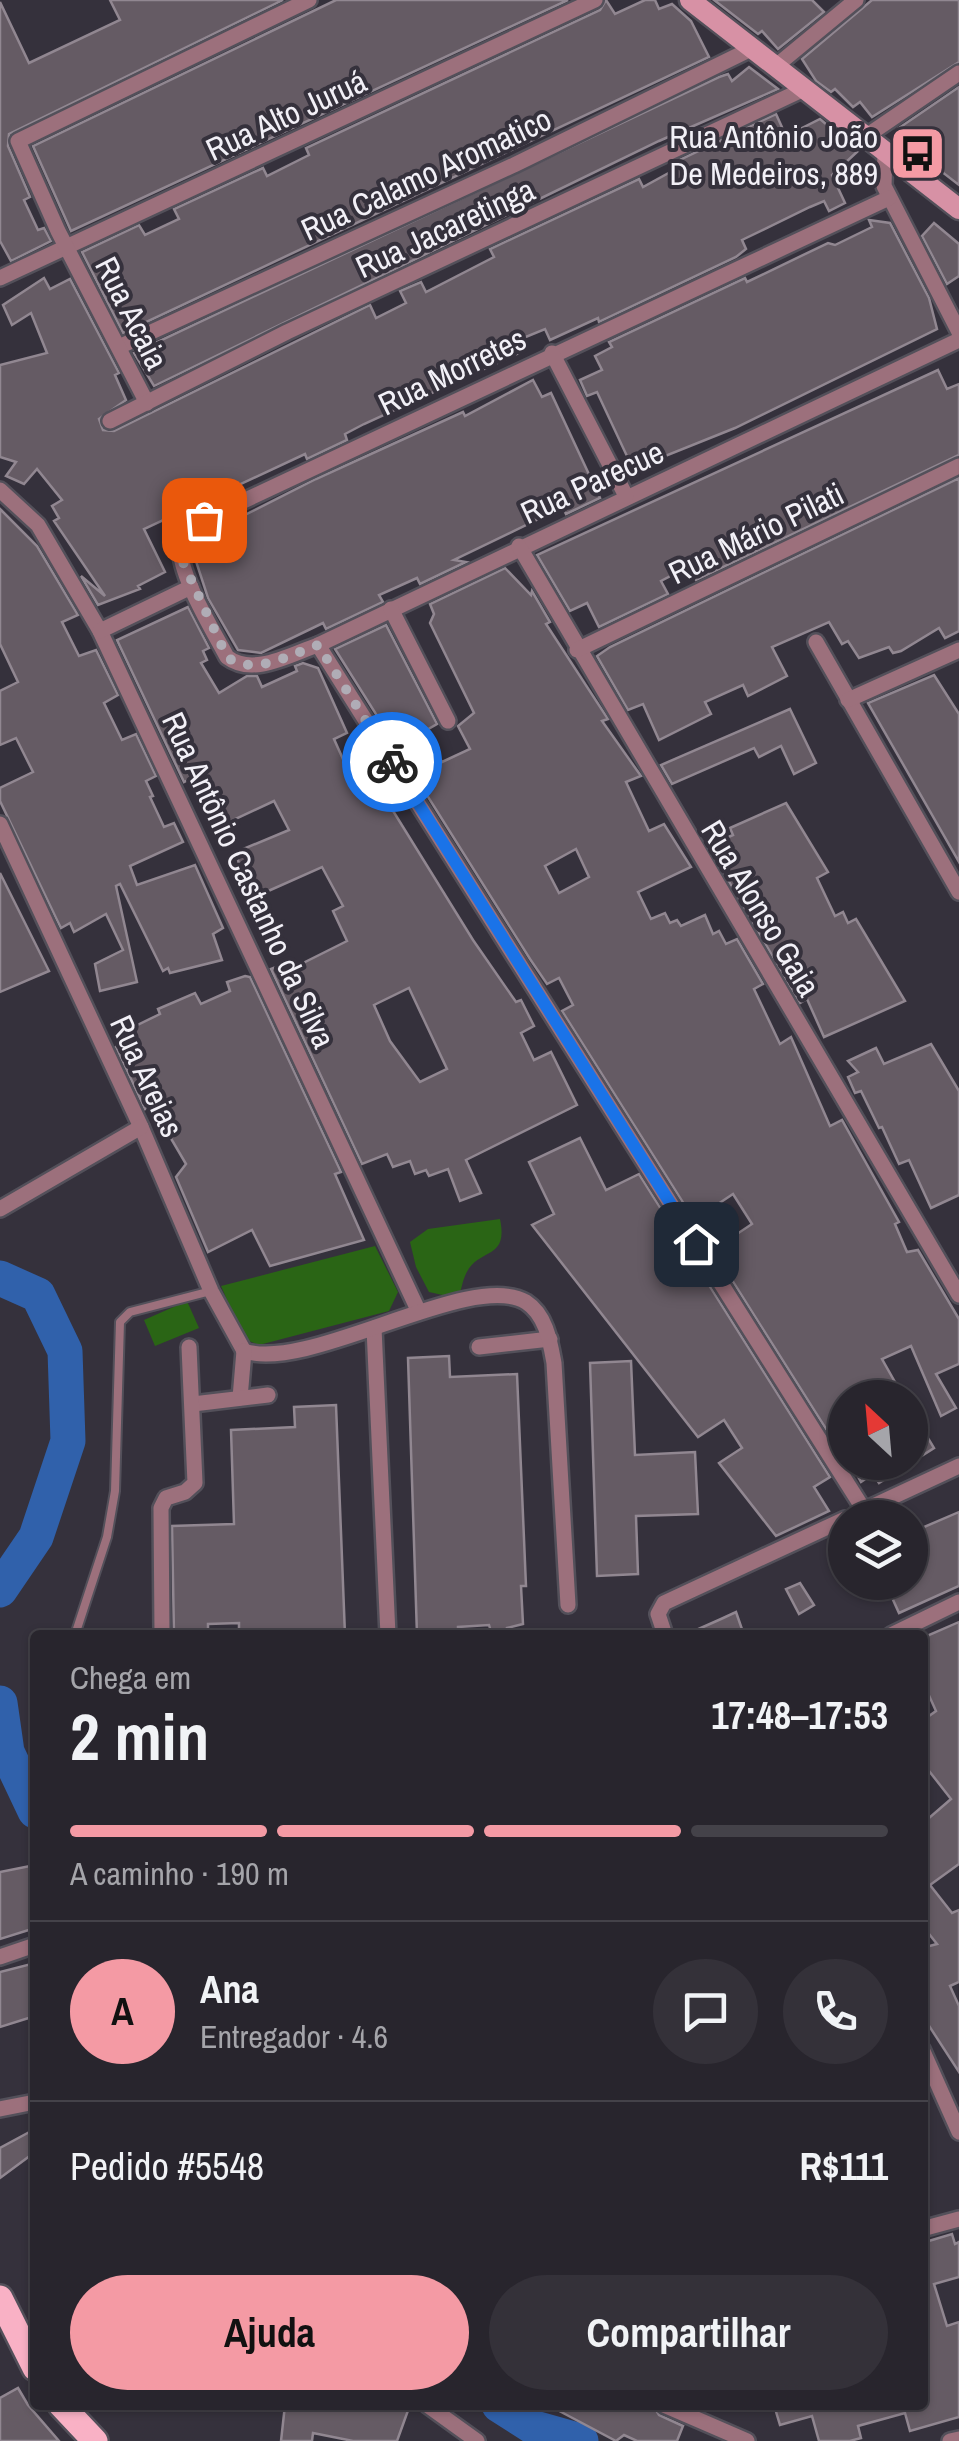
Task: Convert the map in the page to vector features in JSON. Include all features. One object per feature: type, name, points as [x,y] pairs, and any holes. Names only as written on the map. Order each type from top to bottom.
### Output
[{"type":"main road","points":[[0,2298],[30,2358]]},
{"type":"main road","points":[[65,2410],[95,2441]]},
{"type":"street","name":"Rua Acaia","points":[[147,403],[121,346],[66,248],[18,141],[309,0]]},
{"type":"street","name":"Rua Alto Juruá","points":[[0,278],[594,0]]},
{"type":"street","points":[[690,0],[959,209]]},
{"type":"street","points":[[776,66],[856,0]]},
{"type":"street","name":"Rua Calamo Aromatico","points":[[121,346],[531,157],[753,48]]},
{"type":"street","points":[[866,138],[959,73]]},
{"type":"street","name":"Rua Jacaretinga","points":[[110,420],[287,332],[804,89]]},
{"type":"street","points":[[885,152],[882,179],[889,198],[959,332]]},
{"type":"street","name":"Rua Morretes","points":[[246,666],[227,657],[192,586],[180,546],[190,528],[889,198]]},
{"type":"street","name":"Rua Parecue","points":[[246,666],[318,645],[519,546],[959,340]]},
{"type":"street","points":[[552,354],[626,496]]},
{"type":"street","name":"Rua Mário Pilati","points":[[576,650],[959,466]]},
{"type":"street","name":"Rua Antônio Castanho da Silva","points":[[0,490],[38,524],[100,631],[419,1312]]},
{"type":"street","name":"Rua Alonso Gaia","points":[[519,546],[576,650],[959,1296]]},
{"type":"street","points":[[100,631],[192,586]]},
{"type":"street","points":[[390,609],[448,721]]},
{"type":"street","points":[[816,642],[959,892]]},
{"type":"street","points":[[318,645],[858,1500]]},
{"type":"street","points":[[848,700],[959,650]]},
{"type":"street","name":"Rua Areias","points":[[0,824],[141,1127],[211,1291],[244,1351]]},
{"type":"street","points":[[0,1209],[141,1127]]},
{"type":"street","points":[[240,1398],[244,1351],[287,1353],[419,1312],[509,1296],[534,1309],[550,1339],[568,1605]]},
{"type":"street","points":[[374,1328],[388,1630]]},
{"type":"street","points":[[479,1347],[550,1339]]},
{"type":"street","points":[[162,1630],[161,1508],[166,1498],[185,1492],[195,1482],[189,1347]]},
{"type":"street","points":[[193,1404],[268,1395]]},
{"type":"street","points":[[886,1500],[959,1466]]},
{"type":"street","points":[[664,1630],[659,1608],[828,1527]]},
{"type":"street","points":[[901,1630],[959,1602]]},
{"type":"street","points":[[0,1957],[30,1947]]},
{"type":"street","points":[[928,2062],[959,2132]]},
{"type":"street","points":[[0,2109],[30,2103]]},
{"type":"street","points":[[928,2227],[959,2219]]},
{"type":"street","points":[[434,2410],[477,2441]]},
{"type":"street","points":[[676,2410],[747,2441]]},
{"type":"street","points":[[950,2441],[959,2438]]},
{"type":"lane","points":[[77,1630],[108,1537],[115,1491],[120,1322],[130,1312],[211,1291]]},
{"type":"green space","points":[[500,1219],[500,1242],[470,1267],[456,1298],[429,1292],[416,1267],[410,1242],[428,1229]]},
{"type":"green space","points":[[375,1246],[398,1292],[389,1311],[259,1345],[244,1339],[221,1286]]},
{"type":"green space","points":[[187,1301],[199,1328],[155,1346],[144,1320]]},
{"type":"building","points":[[110,0],[283,0],[9,134],[8,146],[30,197],[24,200],[38,230],[44,228],[51,241],[11,261],[0,241],[0,2],[29,63],[120,20]]},
{"type":"building","points":[[336,0],[568,0],[71,231],[33,146]]},
{"type":"building","points":[[606,0],[615,14],[645,0],[655,0],[659,9],[672,4],[691,21],[709,57],[123,333],[82,252],[139,225],[145,235],[179,219],[174,209],[263,168],[267,176],[309,155],[306,148],[600,10]]},
{"type":"building","points":[[714,0],[812,0],[824,12],[778,49],[762,31],[758,34]]},
{"type":"building","points":[[872,0],[959,0],[959,62],[872,117],[860,102],[853,107],[835,89],[831,92],[816,81],[802,59]]},
{"type":"building","points":[[749,67],[778,89],[659,141],[154,386],[134,353],[719,77],[728,74],[732,81]]},
{"type":"building","points":[[959,87],[959,185],[897,137],[896,130]]},
{"type":"building","points":[[776,114],[786,136],[820,119],[858,151],[832,175],[845,203],[829,211],[824,201],[810,207],[742,240],[746,249],[736,257],[599,322],[598,318],[550,340],[545,329],[511,343],[517,354],[364,424],[345,434],[347,440],[307,459],[305,454],[144,529],[165,572],[138,586],[140,589],[98,605],[81,576],[105,596],[54,521],[59,518],[52,506],[62,500],[37,469],[24,484],[6,476],[16,462],[0,457],[0,365],[47,353],[31,313],[12,325],[3,305],[44,278],[50,289],[70,279],[119,373],[115,375],[126,400],[99,419],[103,430],[114,431],[370,305],[376,318],[406,303],[400,291],[421,282],[426,292],[494,257],[490,249],[639,179],[643,187],[674,170],[671,164]]},
{"type":"building","points":[[869,220],[890,223],[929,298],[937,329],[735,428],[633,469],[597,392],[587,396],[580,380],[602,370],[595,356],[612,347],[609,342],[745,278],[747,282],[828,243],[835,245],[872,227]]},
{"type":"building","points":[[934,223],[959,244],[959,276],[947,284],[922,236]]},
{"type":"building","points":[[938,370],[947,389],[959,384],[959,455],[696,580],[688,567],[661,581],[668,594],[599,627],[587,603],[570,611],[537,555]]},
{"type":"building","points":[[533,380],[542,397],[551,393],[600,498],[566,514],[563,508],[551,513],[454,560],[466,562],[420,584],[417,578],[379,595],[383,602],[326,629],[323,623],[261,653],[238,650],[208,598],[192,549],[236,527],[233,521],[316,479],[463,412],[465,416]]},
{"type":"building","points":[[959,478],[959,631],[945,638],[939,628],[901,651],[893,653],[889,647],[859,658],[848,641],[842,644],[829,622],[772,647],[787,676],[748,696],[743,685],[705,702],[711,714],[659,740],[643,704],[628,710],[597,656]]},
{"type":"building","points":[[0,509],[37,546],[78,615],[62,622],[79,656],[96,650],[118,695],[104,703],[122,740],[136,734],[156,776],[146,781],[153,796],[150,797],[164,827],[174,823],[183,842],[130,866],[137,885],[195,865],[223,928],[213,934],[222,960],[170,973],[168,968],[163,971],[120,884],[116,886],[137,982],[100,991],[95,964],[123,950],[106,914],[74,932],[70,923],[61,928],[57,920],[0,801],[0,788],[33,772],[16,738],[0,745],[0,691],[18,682],[0,644]]},
{"type":"building","points":[[505,568],[531,595],[532,591],[550,622],[546,624],[608,719],[602,721],[641,776],[626,782],[649,831],[664,824],[691,867],[638,892],[651,919],[665,913],[670,923],[677,920],[681,926],[705,915],[713,934],[719,931],[726,944],[737,939],[763,984],[754,989],[780,1044],[791,1037],[830,1126],[842,1120],[899,1222],[895,1224],[907,1252],[918,1250],[959,1319],[959,1364],[936,1374],[956,1408],[941,1416],[911,1346],[882,1359],[894,1380],[828,1380],[828,1432],[713,1250],[752,1224],[733,1194],[694,1220],[562,1011],[573,1005],[559,978],[547,984],[335,649],[386,625],[437,724],[425,731],[442,762],[470,749],[458,726],[474,713],[430,623],[434,614],[430,604]],"holes":[[[576,849],[589,877],[559,893],[545,866]]]},
{"type":"building","points":[[188,607],[209,648],[203,651],[207,660],[201,663],[219,693],[247,676],[257,676],[262,687],[297,671],[295,666],[303,663],[318,668],[347,733],[334,739],[351,777],[369,772],[473,940],[516,1002],[521,1000],[534,1026],[521,1033],[534,1060],[551,1052],[577,1105],[466,1160],[481,1193],[460,1201],[448,1169],[429,1176],[426,1170],[415,1174],[410,1161],[393,1167],[387,1154],[362,1164],[271,969],[286,963],[289,970],[347,941],[333,911],[343,906],[322,867],[257,896],[248,877],[243,880],[236,852],[289,830],[274,801],[225,824],[196,776],[184,782],[117,640]],"holes":[[[409,988],[447,1069],[420,1082],[390,1041],[374,1005]]]},
{"type":"building","points":[[934,675],[959,714],[959,862],[868,703]]},
{"type":"building","points":[[790,709],[816,763],[794,774],[781,746],[759,757],[754,748],[672,784],[661,765]]},
{"type":"building","points":[[786,803],[828,872],[817,878],[835,916],[843,912],[848,923],[856,919],[905,1001],[824,1037],[807,999],[800,1003],[708,846],[733,835],[730,828]]},
{"type":"building","points":[[0,873],[49,971],[0,992]]},
{"type":"building","points":[[250,977],[341,1172],[335,1174],[364,1240],[270,1266],[252,1230],[208,1252],[176,1177],[186,1164],[152,1106],[145,1109],[116,1047],[123,1044],[119,1034],[160,1014],[158,1009],[195,993],[201,1004],[230,991],[227,982]]},
{"type":"building","points":[[931,1044],[959,1091],[959,1195],[931,1208],[909,1160],[899,1164],[861,1091],[855,1093],[848,1077],[858,1072],[848,1061],[876,1048],[884,1064]]},
{"type":"building","points":[[580,1138],[606,1190],[639,1174],[828,1474],[828,1478],[814,1487],[828,1511],[776,1536],[719,1463],[742,1448],[724,1420],[698,1437],[532,1225],[554,1214],[529,1162]]},
{"type":"building","points":[[449,1356],[450,1377],[517,1374],[526,1586],[521,1586],[523,1624],[507,1630],[490,1630],[489,1625],[417,1630],[408,1358]]},
{"type":"building","points":[[631,1361],[635,1455],[695,1452],[698,1514],[636,1516],[638,1574],[597,1576],[590,1363]]},
{"type":"building","points":[[336,1405],[345,1630],[239,1630],[239,1623],[208,1624],[208,1630],[174,1630],[172,1526],[234,1524],[231,1430],[295,1427],[294,1407]]},
{"type":"building","points":[[959,1512],[959,1586],[928,1600],[928,1525]]},
{"type":"building","points":[[800,1583],[814,1605],[799,1614],[786,1589]]},
{"type":"building","points":[[893,1600],[928,1600],[899,1613]]},
{"type":"building","points":[[736,1612],[742,1630],[696,1630]]},
{"type":"building","points":[[959,1622],[959,1864],[930,1885],[952,1913],[959,1910],[959,1982],[950,1986],[959,2006],[959,2072],[928,2024],[928,1946],[937,1944],[928,1933],[928,1819],[951,1799],[928,1770],[928,1717],[936,1711],[928,1693],[928,1635]]},
{"type":"building","points":[[30,1866],[30,1930],[0,1939],[0,1872]]},
{"type":"building","points":[[30,1964],[30,2018],[0,2027],[0,1972]]},
{"type":"building","points":[[30,2132],[30,2156],[0,2178],[0,2148]]},
{"type":"building","points":[[952,2234],[955,2244],[959,2242],[959,2277],[934,2284],[947,2326],[959,2322],[959,2417],[910,2431],[905,2413],[858,2426],[861,2438],[850,2441],[819,2441],[812,2416],[780,2425],[776,2410],[928,2410],[928,2241]]},
{"type":"building","points":[[18,2388],[30,2410],[59,2441],[0,2441],[0,2398]]},
{"type":"building","points":[[284,2410],[408,2410],[397,2441],[353,2441],[313,2433],[312,2441],[281,2441]]},
{"type":"building","points":[[557,2410],[656,2410],[683,2426],[677,2441],[637,2441],[624,2435],[616,2441]]},
{"type":"waterway","points":[[0,1278],[38,1295],[65,1351],[68,1441],[36,1537],[0,1590]]},
{"type":"waterway","points":[[0,1703],[7,1752],[30,1800]]},
{"type":"waterway","points":[[507,2410],[535,2428],[581,2441]]},
{"type":"way so far","points":[[204,520],[183,536],[182,560],[227,657],[236,664],[256,666],[318,645],[392,762]]},
{"type":"place","name":"Rua Antônio João De Medeiros, 889","points":[[917,154]]},
{"type":"route","points":[[392,762],[696,1244]]}]
